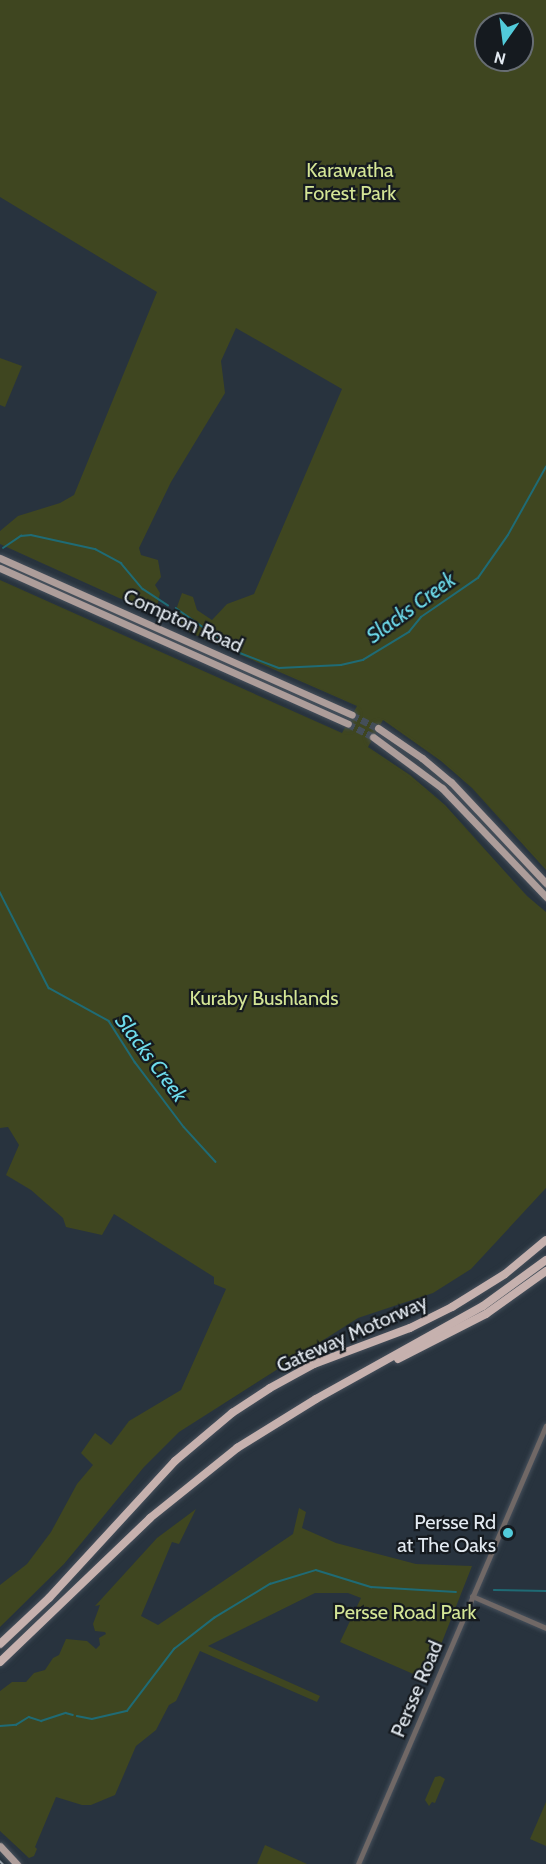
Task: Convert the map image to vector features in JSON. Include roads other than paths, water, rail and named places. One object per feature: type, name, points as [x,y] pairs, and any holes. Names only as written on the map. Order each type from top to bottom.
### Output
[{"type":"highway","name":"Gateway Motorway","points":[[0,1644],[49,1598],[175,1461],[232,1413],[270,1388],[314,1364],[410,1328],[452,1307],[505,1274],[546,1240]]},
{"type":"highway","name":"Gateway Motorway","points":[[0,1662],[172,1500],[266,1428],[483,1306],[546,1260]]},
{"type":"highway","points":[[358,1376],[374,1371],[486,1314],[546,1271]]},
{"type":"main road","name":"Compton Road","points":[[0,558],[352,715]]},
{"type":"main road","name":"Compton Road","points":[[0,568],[348,724]]},
{"type":"main road","points":[[378,728],[423,758],[451,782],[546,883]]},
{"type":"main road","points":[[373,737],[442,788],[546,897]]},
{"type":"main road","points":[[0,1846],[17,1864]]},
{"type":"street","name":"Persse Road","points":[[358,1864],[546,1426]]},
{"type":"street","points":[[472,1596],[546,1628]]},
{"type":"waterway","name":"Slacks Creek","points":[[176,608],[240,653],[279,668],[341,665],[363,660],[409,632],[421,617],[478,578],[508,535],[546,467]]},
{"type":"waterway","name":"Slacks Creek","points":[[3,548],[21,536],[31,535],[95,549],[121,563],[143,589],[168,605]]},
{"type":"waterway","name":"Slacks Creek","points":[[0,892],[49,988],[109,1021],[135,1062],[184,1127],[216,1162]]},
{"type":"waterway","points":[[77,1716],[92,1719],[127,1711],[174,1649],[214,1618],[270,1584],[316,1570],[371,1587],[456,1592]]},
{"type":"waterway","points":[[494,1590],[546,1591]]},
{"type":"waterway","points":[[0,1726],[16,1725],[29,1717],[41,1721],[66,1713],[73,1715]]},
{"type":"tunnel","points":[[352,715],[378,728]]},
{"type":"tunnel","points":[[348,724],[373,737]]},
{"type":"railway","points":[[0,1861],[3,1864]]},
{"type":"place","name":"Persse Rd at The Oaks","points":[[508,1533]]},
{"type":"park label","name":"Karawatha Forest Park","points":[[350,182]]},
{"type":"park label","name":"Kuraby Bushlands","points":[[264,998]]},
{"type":"park label","name":"Persse Road Park","points":[[405,1612]]}]
